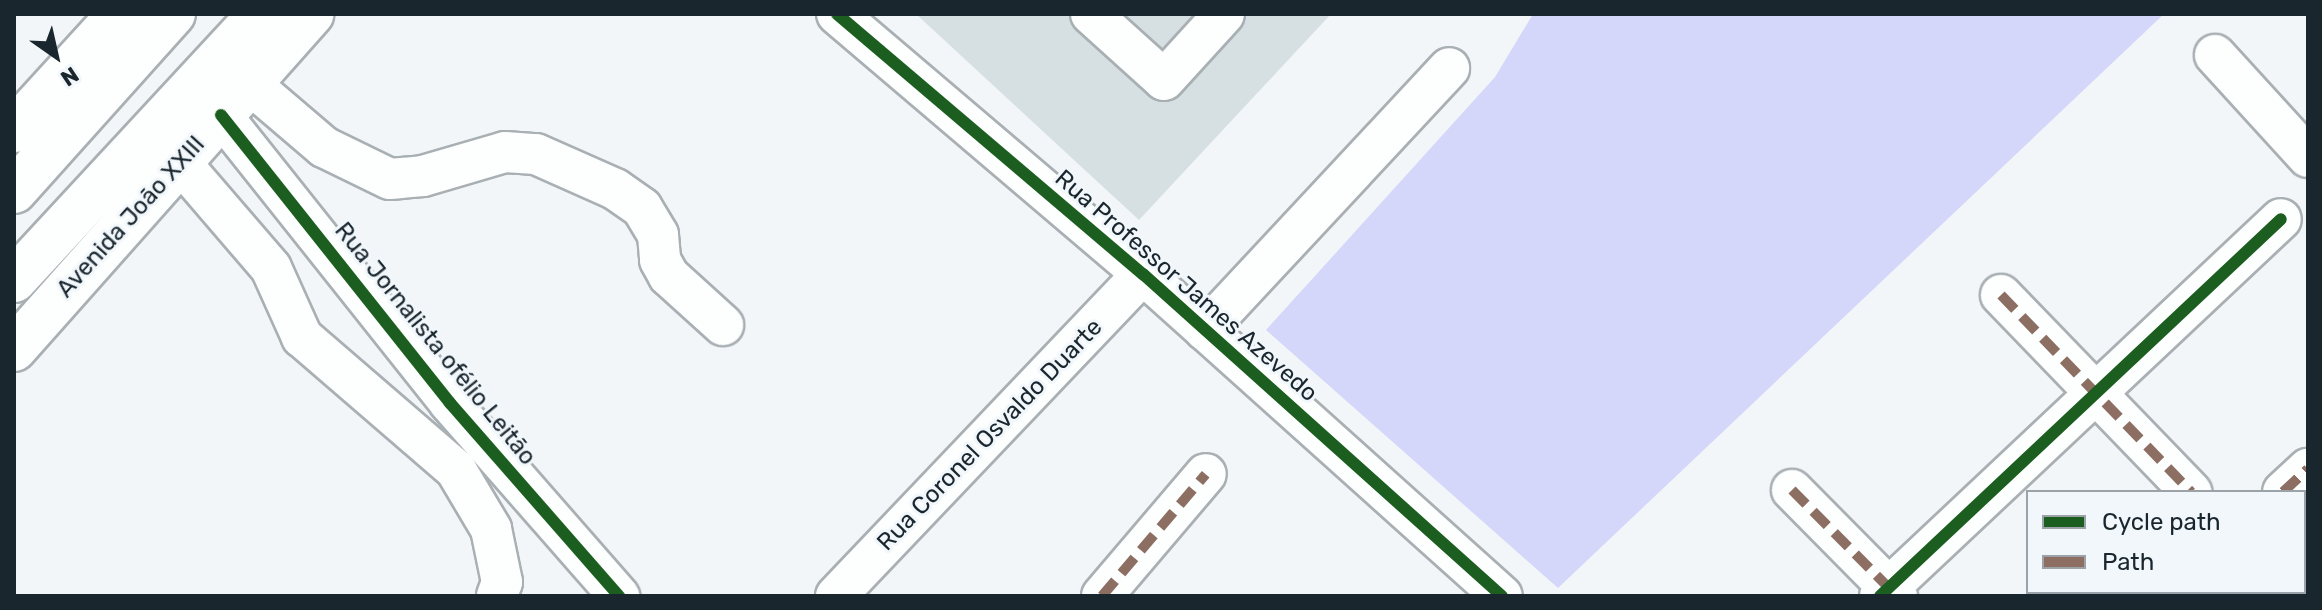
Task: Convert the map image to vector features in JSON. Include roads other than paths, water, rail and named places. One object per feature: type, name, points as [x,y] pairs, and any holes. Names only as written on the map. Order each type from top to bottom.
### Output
[{"type":"main road","points":[[14,130],[120,14]]},
{"type":"main road","points":[[14,191],[173,14]]},
{"type":"main road","name":"Avenida João XXIII","points":[[14,280],[260,14]]},
{"type":"main road","name":"Avenida João XXIII","points":[[14,349],[311,14]]},
{"type":"street","name":"Rua Professor James Azevedo","points":[[837,14],[1143,274],[1502,596]]},
{"type":"street","points":[[1091,14],[1164,80],[1224,14]]},
{"type":"street","points":[[2215,55],[2308,157]]},
{"type":"street","points":[[1205,330],[1449,68]]},
{"type":"street","points":[[249,83],[324,147],[390,179],[423,176],[505,152],[536,154],[615,189],[642,208],[658,235],[660,260],[669,276],[723,325]]},
{"type":"street","name":"Rua Jornalista ofélio Leitão","points":[[221,115],[450,403],[619,596]]},
{"type":"street","points":[[179,161],[271,268],[302,337],[456,470],[491,529],[502,582],[497,596]]},
{"type":"street","points":[[1792,490],[1889,593],[2281,219]]},
{"type":"street","name":"Rua Coronel Osvaldo Duarte","points":[[836,596],[1143,274]]},
{"type":"street","points":[[2001,295],[2189,490]]},
{"type":"street","points":[[2285,490],[2308,469]]},
{"type":"street","points":[[1102,596],[1206,474]]}]
